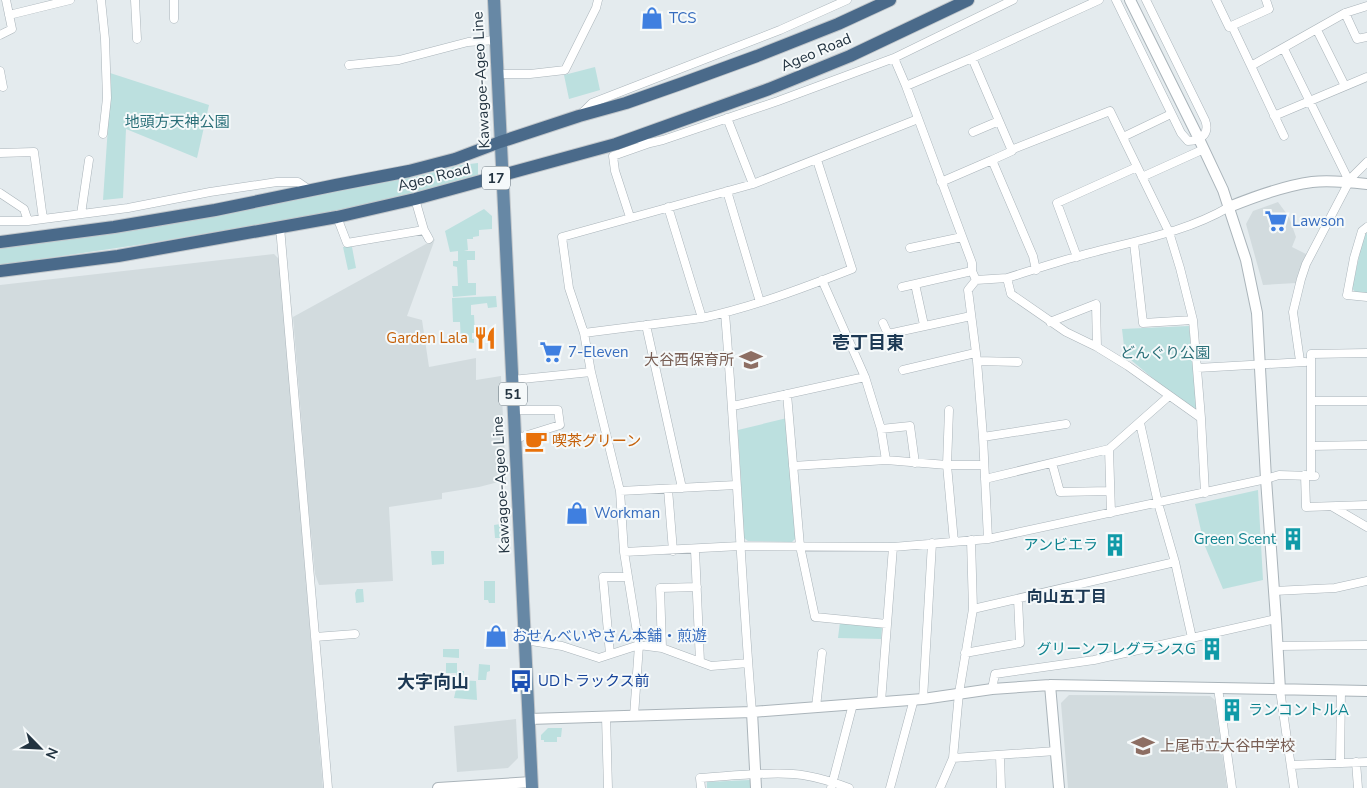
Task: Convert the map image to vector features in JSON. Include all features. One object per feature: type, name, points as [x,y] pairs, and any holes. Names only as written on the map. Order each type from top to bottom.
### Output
[{"type":"highway","name":"Ageo Road","points":[[0,242],[215,210],[409,171],[455,159],[579,116],[626,103],[758,56],[838,24],[890,0]]},
{"type":"highway","name":"Ageo Road","points":[[0,271],[118,256],[337,217],[502,176],[635,138],[769,89],[877,44],[968,0]]},
{"type":"main road","name":"Kawagoe-Ageo Line","points":[[494,0],[532,785]]},
{"type":"street","points":[[0,36],[12,29],[6,0]]},
{"type":"street","points":[[9,15],[70,0]]},
{"type":"street","points":[[101,0],[105,39],[107,98],[103,134]]},
{"type":"street","points":[[135,0],[137,39]]},
{"type":"street","points":[[174,0],[174,19]]},
{"type":"street","points":[[497,74],[530,74],[565,70],[596,8],[598,0]]},
{"type":"street","points":[[579,116],[592,103],[780,30],[847,0]]},
{"type":"street","points":[[630,217],[615,171],[613,156],[727,118],[894,58],[1013,0]]},
{"type":"street","points":[[906,86],[1099,0]]},
{"type":"street","points":[[1116,0],[1181,133],[1188,141],[1199,139],[1208,127],[1146,0]]},
{"type":"street","points":[[1130,0],[1204,149],[1229,207],[1246,260],[1257,313],[1280,690],[1294,788]]},
{"type":"street","points":[[1216,0],[1229,27],[1232,26],[1284,136]]},
{"type":"street","points":[[1232,26],[1269,9],[1266,0]]},
{"type":"street","points":[[1251,66],[1345,13],[1367,6]]},
{"type":"street","points":[[1345,13],[1357,39],[1367,37]]},
{"type":"street","points":[[1317,30],[1345,86]]},
{"type":"street","points":[[349,65],[399,60],[468,42],[496,40]]},
{"type":"street","points":[[1284,49],[1350,180]]},
{"type":"street","points":[[894,58],[972,263],[972,271],[976,280]]},
{"type":"street","points":[[972,58],[1011,150]]},
{"type":"street","points":[[0,70],[3,87]]},
{"type":"street","points":[[1274,116],[1367,77]]},
{"type":"street","points":[[941,182],[1011,150],[1110,111],[1168,232],[1180,268],[1193,320],[1205,492]]},
{"type":"street","points":[[1123,137],[1172,114]]},
{"type":"street","points":[[727,118],[753,184]]},
{"type":"street","points":[[634,716],[639,645],[624,552],[620,491],[591,372],[584,333],[569,288],[562,237],[753,184],[918,119]]},
{"type":"street","points":[[973,132],[999,121]]},
{"type":"street","points":[[635,138],[650,143]]},
{"type":"street","points":[[1142,178],[1204,149]]},
{"type":"street","points":[[0,153],[34,152],[43,219]]},
{"type":"street","points":[[80,214],[89,160]]},
{"type":"street","points":[[584,333],[702,318],[725,313],[852,269],[817,160]]},
{"type":"street","points":[[992,160],[1033,256],[1036,270]]},
{"type":"street","points":[[1300,362],[1293,312],[1300,279],[1350,180],[1367,162]]},
{"type":"street","points":[[1077,256],[1057,203],[1137,167]]},
{"type":"street","points":[[988,539],[984,437],[968,290],[976,280],[1007,278],[1077,256],[1134,243],[1216,214],[1229,207],[1275,190],[1312,182],[1350,180],[1367,184]]},
{"type":"street","points":[[0,221],[28,221],[128,208],[210,192],[277,182],[298,182],[311,190]]},
{"type":"street","points":[[727,191],[760,302]]},
{"type":"street","points":[[0,193],[24,209],[28,221]]},
{"type":"street","points":[[415,199],[424,230],[429,239]]},
{"type":"street","points":[[668,207],[702,318]]},
{"type":"street","points":[[337,217],[346,243],[424,230]]},
{"type":"street","points":[[280,227],[328,788]]},
{"type":"street","points":[[1367,227],[1362,231],[1354,258],[1347,295],[1367,297]]},
{"type":"street","points":[[910,248],[962,237]]},
{"type":"street","points":[[1134,243],[1143,323],[1193,320]]},
{"type":"street","points":[[902,287],[972,271]]},
{"type":"street","points":[[1007,278],[1011,294],[1066,332],[1097,347],[1128,366],[1200,418]]},
{"type":"street","points":[[822,280],[865,377],[881,429],[886,460]]},
{"type":"street","points":[[915,284],[924,325]]},
{"type":"street","points":[[1050,322],[1096,304],[1097,347]]},
{"type":"street","points":[[725,313],[733,406],[736,486],[756,788]]},
{"type":"street","points":[[883,323],[888,334],[971,316]]},
{"type":"street","points":[[646,325],[682,488]]},
{"type":"street","points":[[1367,353],[1311,354],[1311,476],[1306,507],[1367,505]]},
{"type":"street","points":[[903,370],[976,357],[1018,362]]},
{"type":"street","points":[[1197,368],[1260,363],[1311,362]]},
{"type":"street","points":[[512,380],[591,372]]},
{"type":"street","points":[[733,406],[865,377]]},
{"type":"street","points":[[787,394],[800,546],[815,617],[887,624]]},
{"type":"street","points":[[985,479],[1110,449],[1169,396]]},
{"type":"street","points":[[1311,401],[1367,401]]},
{"type":"street","points":[[514,410],[558,410],[560,425],[515,439]]},
{"type":"street","points":[[949,410],[948,465],[954,542]]},
{"type":"street","points":[[1140,423],[1192,638]]},
{"type":"street","points":[[984,437],[1066,424]]},
{"type":"street","points":[[881,429],[910,426],[915,463]]},
{"type":"street","points":[[1311,446],[1367,445]]},
{"type":"street","points":[[1110,449],[1111,513]]},
{"type":"street","points":[[793,466],[886,460],[984,466]]},
{"type":"street","points":[[1052,463],[1060,492],[1110,490]]},
{"type":"street","points":[[624,552],[694,550],[740,546],[893,546],[988,539],[1279,475],[1311,476]]},
{"type":"street","points":[[620,491],[736,486]]},
{"type":"street","points":[[668,489],[673,551]]},
{"type":"street","points":[[1331,506],[1367,527]]},
{"type":"street","points":[[940,788],[953,758],[959,693],[972,609],[971,540]]},
{"type":"street","points":[[890,788],[918,699],[932,543]]},
{"type":"street","points":[[881,702],[893,546]]},
{"type":"street","points":[[694,550],[700,662]]},
{"type":"street","points":[[972,609],[1175,562]]},
{"type":"street","points":[[610,654],[603,578],[628,577]]},
{"type":"street","points":[[1274,591],[1335,588],[1367,581]]},
{"type":"street","points":[[662,648],[660,588],[696,587]]},
{"type":"street","points":[[965,653],[1020,643],[1018,599]]},
{"type":"street","points":[[992,689],[995,674],[1094,660],[1276,619]]},
{"type":"street","points":[[315,637],[355,634]]},
{"type":"street","points":[[525,640],[562,646],[599,658],[639,645],[662,648],[712,666],[748,663]]},
{"type":"street","points":[[1278,646],[1367,645]]},
{"type":"street","points":[[816,707],[822,653]]},
{"type":"street","points":[[1050,686],[1059,788]]},
{"type":"street","points":[[529,719],[752,712],[918,699],[992,689],[1050,686],[1367,691]]},
{"type":"street","points":[[1218,688],[1232,788]]},
{"type":"street","points":[[1340,763],[1341,692]]},
{"type":"street","points":[[832,785],[853,704]]},
{"type":"street","points":[[606,717],[608,788]]},
{"type":"street","points":[[953,758],[1056,751]]},
{"type":"street","points":[[1000,755],[1001,788]]},
{"type":"street","points":[[1356,762],[1358,788]]},
{"type":"street","points":[[1291,765],[1367,762]]},
{"type":"street","points":[[701,788],[700,778],[755,774],[794,774],[849,788]]},
{"type":"street","points":[[438,788],[532,785]]},
{"type":"shaded area","points":[[1278,202],[1289,217],[1296,237],[1292,247],[1308,255],[1298,273],[1296,283],[1263,285],[1246,224],[1253,211]]},
{"type":"shaded area","points":[[435,239],[407,316],[422,320],[429,367],[476,358],[476,380],[501,376],[506,480],[442,493],[442,499],[389,507],[393,581],[319,585],[315,574],[308,503],[293,317]]},
{"type":"shaded area","points":[[274,254],[280,260],[323,788],[0,788],[0,285]]},
{"type":"shaded area","name":"上尾市立大谷中学校","points":[[1069,695],[1210,696],[1215,700],[1227,788],[1068,788],[1061,703]]},
{"type":"shaded area","points":[[516,719],[518,758],[508,768],[457,772],[454,726]]},
{"type":"green space","points":[[595,67],[600,90],[569,99],[564,75]]},
{"type":"green space","name":"地頭方天神公園","points":[[110,73],[209,105],[197,158],[126,129],[123,198],[103,200],[110,97]]},
{"type":"green space","points":[[478,163],[478,175],[465,181],[343,210],[144,244],[0,265],[0,248],[415,177],[461,165]]},
{"type":"green space","points":[[484,209],[492,216],[492,229],[479,230],[479,236],[467,239],[468,250],[464,251],[475,251],[475,260],[467,260],[468,283],[476,283],[476,295],[453,297],[452,286],[458,286],[457,267],[453,266],[453,261],[458,261],[458,251],[450,252],[445,231]]},
{"type":"green space","points":[[1367,233],[1367,293],[1355,292],[1352,288],[1364,235]]},
{"type":"green space","points":[[343,247],[352,247],[356,268],[348,270]]},
{"type":"green space","points":[[496,296],[497,307],[488,308],[487,303],[471,305],[471,315],[474,315],[475,333],[472,333],[472,339],[474,339],[474,343],[461,341],[460,322],[453,322],[452,298]]},
{"type":"green space","name":"どんぐり公園","points":[[1189,326],[1198,408],[1192,410],[1125,355],[1122,329]]},
{"type":"green space","points":[[787,418],[796,538],[792,542],[748,541],[744,538],[738,430]]},
{"type":"green space","points":[[1258,490],[1263,580],[1223,589],[1204,544],[1195,504]]},
{"type":"green space","points":[[507,523],[507,538],[495,538],[494,525]]},
{"type":"green space","points":[[431,551],[444,551],[444,564],[432,565]]},
{"type":"green space","points":[[484,581],[495,581],[495,603],[489,603],[488,600],[484,600]]},
{"type":"green space","points":[[357,589],[363,589],[364,602],[356,603],[355,593]]},
{"type":"green space","points":[[840,622],[880,625],[882,628],[881,639],[838,638]]},
{"type":"green space","points":[[443,649],[459,649],[459,658],[443,657]]},
{"type":"green space","points":[[446,663],[457,663],[457,671],[464,671],[463,679],[456,678],[456,673],[446,673]]},
{"type":"green space","points":[[479,664],[490,665],[490,671],[487,672],[486,680],[478,680]]},
{"type":"green space","points":[[458,680],[476,681],[477,700],[454,698]]},
{"type":"green space","points":[[548,728],[562,728],[561,737],[557,737],[557,742],[544,742],[544,740],[541,740],[541,735]]},
{"type":"green space","points":[[750,780],[751,788],[707,788],[707,782]]},
{"type":"place","name":"TCS","points":[[652,18]]},
{"type":"place","name":"Lawson","points":[[1276,221]]},
{"type":"place","name":"Garden Lala","points":[[485,338]]},
{"type":"place","name":"7-Eleven","points":[[551,352]]},
{"type":"place","name":"大谷西保育所","points":[[751,360]]},
{"type":"place","name":"喫茶グリーン","points":[[536,441]]},
{"type":"place","name":"Workman","points":[[577,513]]},
{"type":"place","name":"Green Scent","points":[[1293,539]]},
{"type":"place","name":"アンビエラ","points":[[1115,545]]},
{"type":"place","name":"おせんべいやさん本舗・煎遊","points":[[496,636]]},
{"type":"place","name":"グリーンフレグランスG","points":[[1212,649]]},
{"type":"place","name":"UDトラックス前","points":[[521,681]]},
{"type":"place","name":"ランコントルA","points":[[1232,710]]},
{"type":"place","name":"上尾市立大谷中学校","points":[[1143,746]]},
{"type":"district","name":"壱丁目東","points":[[868,343]]},
{"type":"district","name":"向山五丁目","points":[[1067,597]]},
{"type":"district","name":"大字向山","points":[[433,682]]}]
